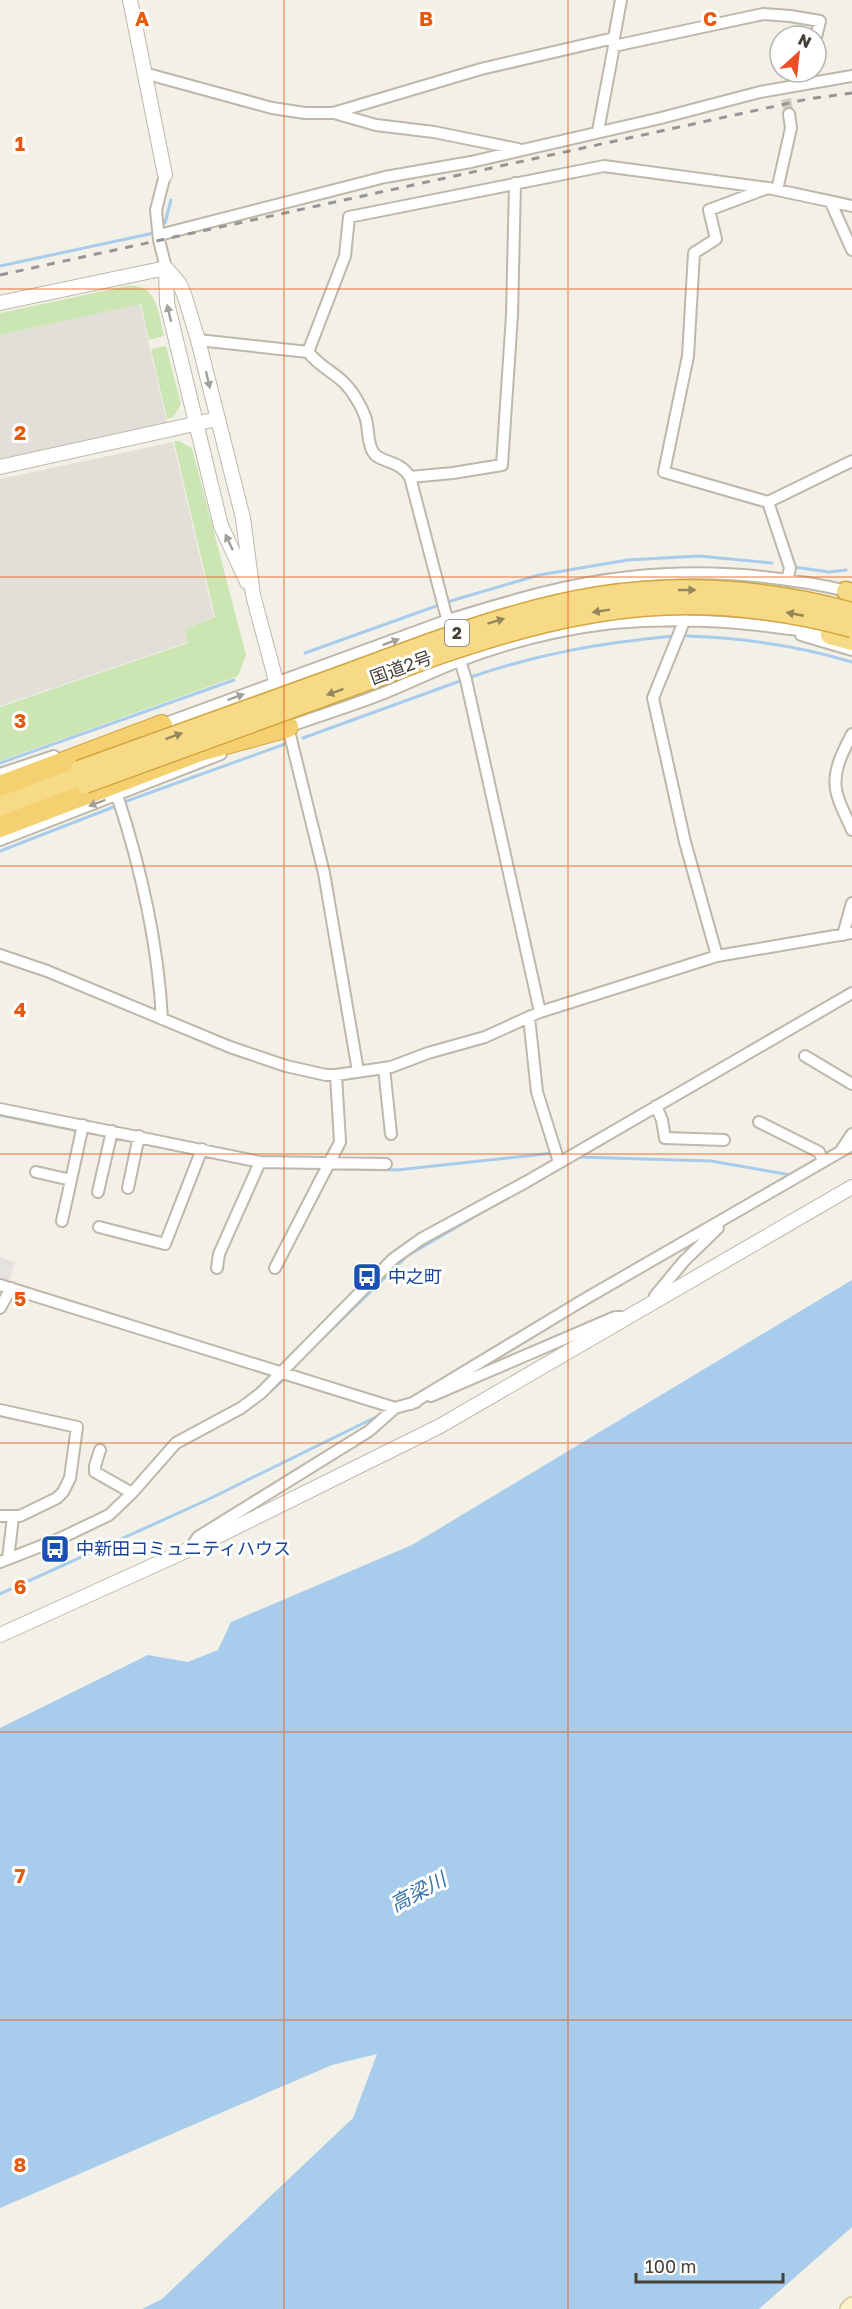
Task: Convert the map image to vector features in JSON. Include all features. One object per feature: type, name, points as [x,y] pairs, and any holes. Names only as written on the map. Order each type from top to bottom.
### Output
[{"type":"highway","name":"国道2号","points":[[0,814],[82,777],[437,640],[562,603],[639,592],[701,590],[796,599],[852,612]]},
{"type":"highway","name":"国道2号","points":[[0,799],[82,777],[482,640],[564,618],[641,606],[719,605],[792,614],[852,628]]},
{"type":"highway","points":[[830,635],[852,641]]},
{"type":"highway","points":[[0,786],[162,725]]},
{"type":"highway","points":[[0,827],[200,751],[288,727]]},
{"type":"main road","points":[[848,2309],[852,2305]]},
{"type":"street","points":[[130,0],[165,175],[156,210],[166,268],[167,303],[221,526],[253,595]]},
{"type":"street","points":[[598,131],[621,0]]},
{"type":"street","points":[[333,113],[482,69],[763,14],[820,21],[819,24]]},
{"type":"street","points":[[144,73],[272,108],[333,113],[376,125],[434,132],[520,150]]},
{"type":"street","points":[[828,80],[852,76]]},
{"type":"street","points":[[159,235],[385,177],[471,162],[598,131],[784,93],[804,84]]},
{"type":"street","points":[[772,189],[791,128],[789,114]]},
{"type":"street","points":[[308,352],[345,256],[349,217],[604,166],[772,189],[852,206]]},
{"type":"street","points":[[410,477],[502,465],[512,315],[515,183]]},
{"type":"street","points":[[772,189],[710,210],[716,239],[694,253],[688,356],[664,472],[768,502],[852,461]]},
{"type":"street","points":[[831,203],[852,250]]},
{"type":"street","points":[[0,303],[166,268]]},
{"type":"street","points":[[166,268],[179,283],[184,294],[198,340],[243,518],[253,595],[324,873],[358,1071]]},
{"type":"street","points":[[198,340],[308,352],[318,364],[335,373],[350,388],[366,417],[372,452],[378,457],[401,466],[410,477],[460,660],[540,1012]]},
{"type":"street","points":[[0,467],[217,419]]},
{"type":"street","points":[[768,502],[790,568],[787,580]]},
{"type":"street","points":[[0,774],[136,727],[162,725],[448,620],[552,591],[629,577],[709,574],[787,580],[851,589],[830,635],[750,622],[685,619],[611,624],[524,640],[460,660],[382,694],[288,727],[0,840]]},
{"type":"street","points":[[685,619],[652,698],[686,842],[717,956]]},
{"type":"street","points":[[781,627],[811,639],[852,650]]},
{"type":"street","points":[[852,734],[841,754],[836,773],[836,792],[852,830]]},
{"type":"street","points":[[117,795],[152,923],[160,982],[162,1019]]},
{"type":"street","points":[[0,955],[47,971],[230,1047],[286,1066],[336,1075],[391,1068],[428,1053],[485,1037],[540,1012],[717,956],[848,934],[852,903]]},
{"type":"street","points":[[4,1561],[110,1515],[176,1443],[241,1408],[283,1373],[288,1365],[393,1259],[421,1239],[852,993]]},
{"type":"street","points":[[529,1017],[537,1092],[559,1162]]},
{"type":"street","points":[[805,1056],[852,1084]]},
{"type":"street","points":[[384,1068],[391,1134]]},
{"type":"street","points":[[275,1268],[340,1142],[336,1075]]},
{"type":"street","points":[[656,1106],[662,1120],[665,1138],[724,1140]]},
{"type":"street","points":[[0,1109],[83,1129],[259,1165],[386,1164]]},
{"type":"street","points":[[759,1122],[819,1152],[822,1159]]},
{"type":"street","points":[[62,1221],[83,1129]]},
{"type":"street","points":[[840,1152],[852,1134]]},
{"type":"street","points":[[98,1192],[112,1135]]},
{"type":"street","points":[[128,1188],[139,1140]]},
{"type":"street","points":[[411,1404],[822,1159],[852,1145]]},
{"type":"street","points":[[99,1227],[165,1244],[201,1153]]},
{"type":"street","points":[[217,1268],[219,1254],[259,1165]]},
{"type":"street","points":[[36,1172],[71,1180]]},
{"type":"street","points":[[0,1635],[189,1549],[440,1426],[852,1187]]},
{"type":"street","points":[[656,1300],[655,1296],[684,1261],[726,1222],[728,1217]]},
{"type":"street","points":[[0,1308],[5,1287],[395,1408]]},
{"type":"street","points":[[189,1549],[198,1537],[369,1431],[395,1408],[470,1381],[615,1317],[629,1317]]},
{"type":"street","points":[[0,1410],[77,1427],[70,1478],[63,1492],[57,1498],[32,1511],[13,1517],[0,1516]]},
{"type":"street","points":[[100,1450],[95,1472],[132,1493]]},
{"type":"street","points":[[4,1561],[13,1517]]},
{"type":"shaded area","points":[[140,304],[167,423],[0,460],[0,335]]},
{"type":"shaded area","points":[[173,442],[214,617],[185,629],[188,642],[0,706],[0,479]]},
{"type":"shaded area","points":[[0,1257],[15,1262],[8,1285],[0,1283]]},
{"type":"green space","points":[[127,286],[137,286],[151,294],[158,309],[164,336],[149,340],[141,304],[0,335],[0,313]]},
{"type":"green space","points":[[166,346],[181,404],[173,417],[167,419],[151,349]]},
{"type":"green space","points":[[174,441],[179,441],[192,448],[246,655],[238,676],[0,761],[0,707],[188,643],[185,629],[215,617]]},
{"type":"water","name":"高梁川","points":[[852,1280],[852,2227],[759,2309],[142,2309],[162,2299],[353,2118],[377,2054],[332,2065],[0,2208],[0,1728],[148,1655],[188,1662],[218,1650],[231,1622],[412,1545]]},
{"type":"waterway","points":[[165,223],[171,200]]},
{"type":"waterway","points":[[0,266],[154,233]]},
{"type":"waterway","points":[[447,602],[539,575],[628,560],[699,556],[772,563]]},
{"type":"waterway","points":[[794,567],[829,572],[846,570]]},
{"type":"waterway","points":[[305,653],[439,605]]},
{"type":"waterway","points":[[471,677],[522,661],[571,650],[674,636]]},
{"type":"waterway","points":[[687,636],[770,643],[852,662]]},
{"type":"waterway","points":[[0,763],[234,680]]},
{"type":"waterway","points":[[303,738],[460,681]]},
{"type":"waterway","points":[[124,802],[288,743]]},
{"type":"waterway","points":[[0,851],[116,806]]},
{"type":"waterway","points":[[0,1115],[79,1131]]},
{"type":"waterway","points":[[262,1167],[397,1170],[553,1153]]},
{"type":"waterway","points":[[577,1157],[711,1161],[791,1175]]},
{"type":"waterway","points":[[326,1335],[407,1256],[503,1200]]},
{"type":"waterway","points":[[268,1393],[282,1381]]},
{"type":"waterway","points":[[0,1594],[207,1500],[380,1415]]},
{"type":"tunnel","points":[[786,99],[789,114]]},
{"type":"railway","points":[[0,275],[808,99],[852,93]]},
{"type":"place","name":"中之町","points":[[367,1277]]},
{"type":"place","name":"中新田コミュニティハウス","points":[[55,1549]]}]
